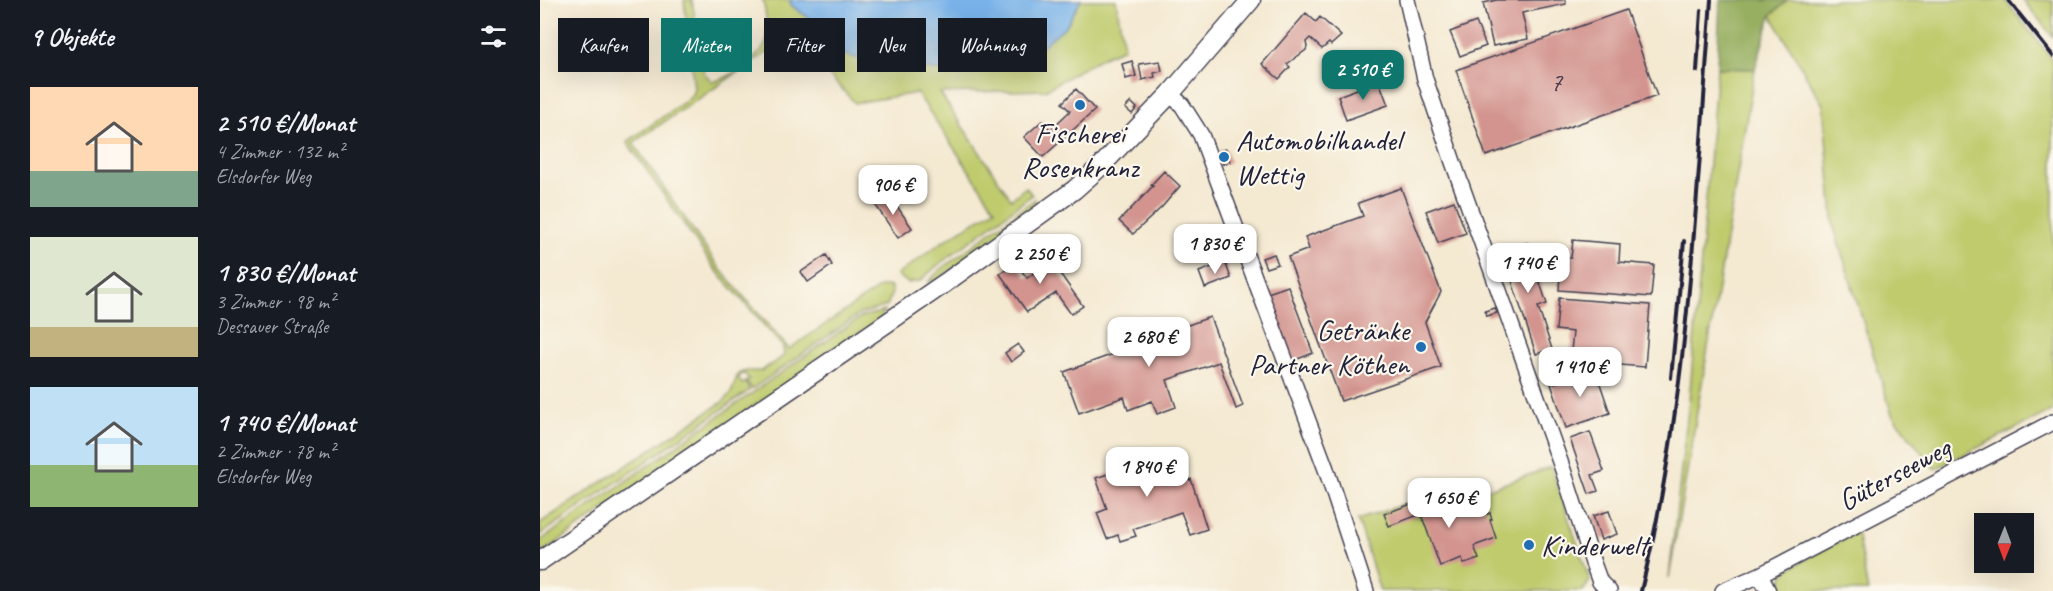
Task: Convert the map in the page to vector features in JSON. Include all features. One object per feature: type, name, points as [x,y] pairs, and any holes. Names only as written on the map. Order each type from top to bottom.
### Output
[{"type":"main road","points":[[540,561],[1050,209],[1089,178],[1170,94],[1251,0]]},
{"type":"street","points":[[1407,0],[1424,72],[1438,117],[1563,470],[1590,557],[1604,590]]},
{"type":"street","points":[[1170,94],[1182,105],[1201,135],[1326,469],[1366,591]]},
{"type":"street","name":"Güterseeweg","points":[[1723,591],[1760,575],[2053,422]]},
{"type":"street","points":[[1760,575],[1768,591]]},
{"type":"green space","points":[[684,0],[692,0],[695,18],[686,18]]},
{"type":"green space","points":[[763,0],[790,0],[791,5],[809,18],[767,18]]},
{"type":"green space","points":[[1081,0],[1116,0],[1124,48],[1103,57],[1045,90],[940,93],[1011,199],[1026,187],[1032,195],[920,281],[908,283],[897,275],[942,242],[995,209],[917,93],[855,103],[826,72],[845,72],[845,54],[857,52],[857,72],[926,72],[926,44],[938,42],[938,72],[1047,72],[1047,28],[1066,26]]},
{"type":"green space","points":[[1720,0],[1788,0],[1771,15],[1755,69],[1717,68]]},
{"type":"green space","points":[[1788,0],[2005,0],[2053,60],[2053,410],[1935,469],[1892,415],[1834,228],[1823,105],[1771,15]]},
{"type":"green space","points":[[2023,0],[2053,0],[2053,37]]},
{"type":"green space","points":[[764,46],[764,55],[752,63],[752,59]]},
{"type":"green space","points":[[1717,68],[1755,69],[1669,578],[1690,391]]},
{"type":"green space","points":[[692,72],[704,72],[712,81],[739,72],[633,143],[720,269],[789,349],[880,287],[891,288],[892,293],[887,306],[860,314],[752,389],[744,373],[738,378],[742,384],[745,382],[750,390],[540,535],[540,523],[724,401],[731,393],[738,374],[746,371],[761,371],[784,356],[783,347],[715,269],[627,142],[684,102],[692,95],[694,88]]},
{"type":"green space","points":[[1035,199],[1036,207],[937,280],[928,282],[940,270]]},
{"type":"green space","points":[[885,311],[881,318],[540,554],[540,541],[861,317]]},
{"type":"green space","points":[[1551,467],[1590,581],[1583,591],[1380,591],[1358,520],[1441,491],[1447,504]]},
{"type":"green space","points":[[1857,532],[1868,591],[1780,591],[1783,576],[1788,569]]},
{"type":"water","points":[[790,0],[1081,0],[1066,26],[1047,42],[1047,18],[938,18],[938,70],[926,69],[926,18],[857,18],[857,58],[845,55],[845,18],[809,18],[791,5]]},
{"type":"building","points":[[1497,0],[1565,0],[1566,4],[1522,13],[1528,39],[1493,46],[1483,3]]},
{"type":"building","points":[[1626,10],[1657,96],[1486,156],[1456,70]]},
{"type":"building","points":[[1306,13],[1316,22],[1320,17],[1341,36],[1322,49],[1310,38],[1306,42],[1306,50],[1287,64],[1290,67],[1279,79],[1262,64]]},
{"type":"building","points":[[1476,22],[1486,46],[1460,56],[1450,32]]},
{"type":"building","points":[[1132,61],[1136,76],[1126,79],[1122,64]]},
{"type":"building","points":[[1160,61],[1162,71],[1154,73],[1155,77],[1142,80],[1139,64]]},
{"type":"building","points":[[1379,81],[1388,105],[1346,120],[1338,96]]},
{"type":"building","points":[[1076,89],[1095,110],[1043,157],[1024,137],[1042,121],[1050,130],[1070,111],[1062,103]]},
{"type":"building","points":[[1131,102],[1137,108],[1132,114],[1125,108]]},
{"type":"building","name":"Automobilhandel Wettig","points":[[1226,149],[1230,162],[1223,164],[1219,151]]},
{"type":"building","points":[[1164,171],[1180,186],[1162,207],[1133,234],[1119,221],[1153,186],[1151,185]]},
{"type":"building","points":[[1401,188],[1441,292],[1425,322],[1441,367],[1341,401],[1288,257],[1309,249],[1305,237],[1363,216],[1358,203]]},
{"type":"building","points":[[888,193],[912,228],[898,238],[874,203]]},
{"type":"building","points":[[1454,201],[1466,233],[1438,243],[1426,211]]},
{"type":"building","points":[[1573,240],[1620,244],[1619,262],[1654,265],[1651,297],[1559,290],[1561,257],[1571,258]]},
{"type":"building","points":[[1527,243],[1547,304],[1538,307],[1552,349],[1536,354],[1502,251]]},
{"type":"building","points":[[1044,251],[1083,306],[1071,314],[1056,293],[1027,312],[1000,274],[1016,263],[1027,278],[1040,269],[1033,259]]},
{"type":"building","points":[[1274,254],[1278,264],[1266,268],[1262,258]]},
{"type":"building","points":[[826,255],[832,265],[808,282],[801,272]]},
{"type":"building","points":[[1225,262],[1231,278],[1205,288],[1199,272]]},
{"type":"building","points":[[1288,286],[1313,353],[1290,362],[1265,294]]},
{"type":"building","points":[[1559,298],[1650,305],[1645,367],[1570,361],[1573,332],[1556,330]]},
{"type":"building","points":[[1495,308],[1497,313],[1487,316],[1485,311]]},
{"type":"building","points":[[1210,317],[1243,406],[1236,409],[1219,362],[1167,380],[1176,407],[1157,414],[1152,401],[1128,410],[1124,397],[1079,413],[1064,372],[1127,349],[1119,327],[1137,320],[1144,341]]},
{"type":"building","points":[[1018,344],[1024,352],[1011,362],[1005,353]]},
{"type":"building","points":[[1595,369],[1610,413],[1566,428],[1551,384]]},
{"type":"building","points":[[1590,432],[1604,471],[1592,475],[1598,491],[1589,494],[1570,439]]},
{"type":"building","points":[[1171,452],[1182,483],[1191,479],[1207,529],[1190,535],[1181,512],[1133,529],[1136,536],[1120,541],[1118,535],[1107,539],[1097,513],[1107,509],[1096,478]]},
{"type":"building","points":[[1436,495],[1443,516],[1483,505],[1487,514],[1490,513],[1496,538],[1474,546],[1479,559],[1464,564],[1462,558],[1440,566],[1421,514],[1389,526],[1384,514]]},
{"type":"building","points":[[1609,511],[1617,534],[1601,540],[1593,516]]},
{"type":"railway","points":[[1641,591],[1670,445],[1680,371],[1695,223],[1711,0]]},
{"type":"railway","points":[[2008,0],[2053,56]]},
{"type":"railway","points":[[1697,71],[1701,11]]},
{"type":"railway","points":[[1671,378],[1684,241]]},
{"type":"place","name":"Fischerei Rosenkranz","points":[[1080,105]]},
{"type":"place","name":"Automobilhandel Wettig","points":[[1224,157]]},
{"type":"place","name":"Getränke Partner Köthen","points":[[1421,347]]},
{"type":"place","name":"Kinderwelt","points":[[1529,545]]}]
